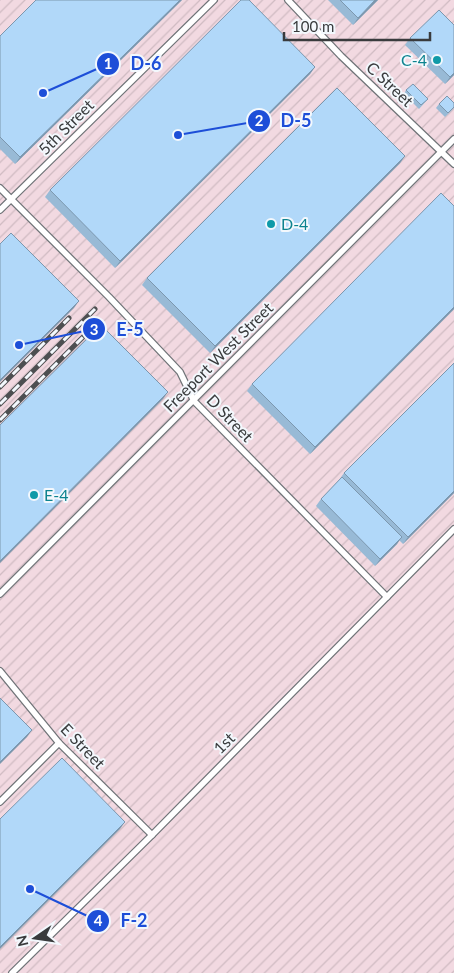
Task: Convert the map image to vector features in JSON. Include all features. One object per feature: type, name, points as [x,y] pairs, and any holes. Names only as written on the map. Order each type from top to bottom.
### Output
[{"type":"lane","name":"5th Street","points":[[0,210],[214,0]]},
{"type":"lane","name":"C Street","points":[[288,0],[341,56],[454,164]]},
{"type":"lane","name":"Freeport West Street","points":[[0,594],[454,139]]},
{"type":"lane","name":"D Street","points":[[0,188],[109,297],[180,372],[194,400],[387,597]]},
{"type":"lane","name":"1st","points":[[12,973],[152,835],[454,529]]},
{"type":"lane","name":"E Street","points":[[0,671],[59,743],[152,835]]},
{"type":"lane","points":[[0,802],[59,743]]},
{"type":"shaded area","points":[[0,0],[454,0],[454,973],[0,973]]},
{"type":"building","points":[[36,0],[180,0],[20,157],[0,137],[0,36]]},
{"type":"building","points":[[241,0],[249,0],[315,67],[120,261],[50,190]]},
{"type":"building","points":[[340,0],[375,0],[358,18]]},
{"type":"building","name":"C-4","points":[[439,10],[454,25],[454,73],[450,77],[410,38]]},
{"type":"building","points":[[413,84],[428,99],[421,105],[406,90]]},
{"type":"building","name":"D-4","points":[[337,88],[405,156],[215,346],[147,278]]},
{"type":"building","points":[[447,96],[454,103],[454,107],[448,113],[439,104]]},
{"type":"building","points":[[441,193],[454,206],[454,307],[315,447],[252,384]]},
{"type":"building","points":[[11,233],[79,301],[0,380],[0,244]]},
{"type":"building","name":"E-4","points":[[101,325],[168,392],[0,561],[0,425]]},
{"type":"building","points":[[454,363],[454,491],[408,537],[344,473]]},
{"type":"building","points":[[342,477],[402,537],[380,559],[321,499]]},
{"type":"building","points":[[0,698],[32,730],[0,762]]},
{"type":"building","points":[[62,758],[125,822],[0,947],[0,819]]},
{"type":"railway","points":[[0,404],[95,309]]},
{"type":"railway","points":[[0,387],[69,318]]},
{"type":"railway","points":[[0,420],[91,329]]},
{"type":"place","name":"C-4","points":[[437,60]]},
{"type":"place","name":"D-6","points":[[43,93]]},
{"type":"place","name":"D-5","points":[[178,135]]},
{"type":"place","name":"D-4","points":[[271,224]]},
{"type":"place","name":"E-5","points":[[19,345]]},
{"type":"place","name":"E-4","points":[[34,495]]},
{"type":"place","name":"F-2","points":[[30,889]]}]
